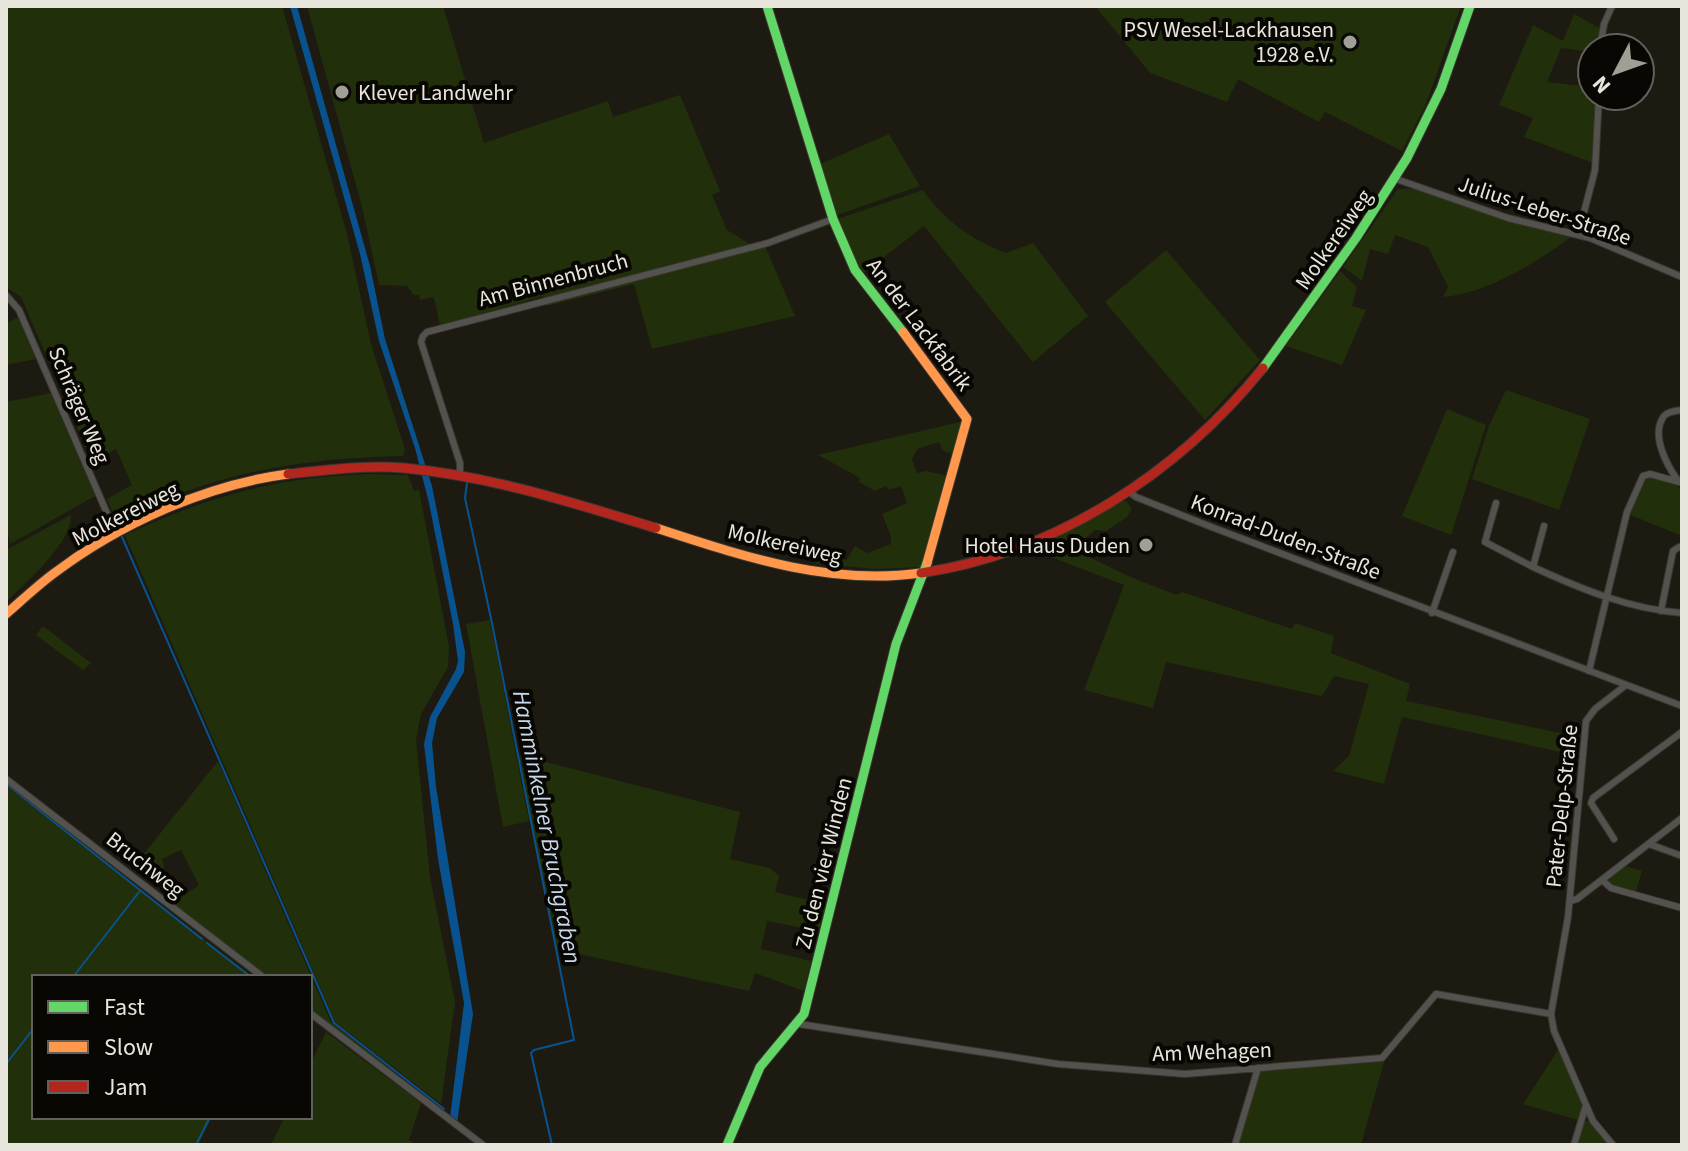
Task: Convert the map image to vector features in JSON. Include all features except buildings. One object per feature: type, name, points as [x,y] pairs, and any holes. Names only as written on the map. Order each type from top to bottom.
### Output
[{"type":"main road","name":"An der Lackfabrik","points":[[767,6],[833,219],[860,280],[967,419],[924,574]]},
{"type":"main road","name":"Molkereiweg","points":[[6,614],[64,566],[161,510],[199,496],[271,477],[341,468],[415,469],[460,474],[801,569],[844,576],[924,574],[976,563],[1038,541],[1081,520],[1128,491],[1181,452],[1245,389],[1279,348],[1396,179],[1432,111],[1470,6]]},
{"type":"main road","name":"Zu den vier Winden","points":[[727,1145],[767,1055],[799,1024],[804,1014],[896,644],[924,574]]},
{"type":"street","points":[[1603,32],[1612,6]]},
{"type":"street","points":[[1578,235],[1595,170],[1598,112]]},
{"type":"street","name":"Julius-Leber-Straße","points":[[1396,179],[1483,210],[1578,235],[1682,277]]},
{"type":"street","name":"Am Binnenbruch","points":[[460,474],[460,463],[421,342],[427,332],[768,243],[833,219]]},
{"type":"street","name":"Schräger Weg","points":[[6,295],[19,310],[116,534]]},
{"type":"street","points":[[1680,483],[1667,466],[1660,439],[1663,416],[1682,410]]},
{"type":"street","points":[[1589,671],[1627,512],[1643,476],[1650,474],[1680,483]]},
{"type":"street","name":"Konrad-Duden-Straße","points":[[1128,491],[1136,497],[1432,613],[1682,706]]},
{"type":"street","points":[[1496,503],[1485,542],[1533,567],[1607,598],[1635,607],[1682,613]]},
{"type":"street","points":[[1533,567],[1544,526]]},
{"type":"street","points":[[1661,611],[1673,551],[1679,547]]},
{"type":"street","points":[[1432,613],[1453,552]]},
{"type":"street","name":"Pater-Delp-Straße","points":[[1551,1014],[1570,901],[1586,721],[1595,709],[1626,685]]},
{"type":"street","points":[[1614,839],[1593,810],[1593,798],[1682,732]]},
{"type":"street","name":"Bruchweg","points":[[6,779],[260,975]]},
{"type":"street","points":[[1570,901],[1577,899],[1682,818]]},
{"type":"street","points":[[1649,844],[1682,856]]},
{"type":"street","points":[[1602,880],[1611,888],[1682,908]]},
{"type":"street","name":"Am Wehagen","points":[[799,1024],[1058,1064],[1185,1074],[1382,1058],[1436,994],[1551,1014]]},
{"type":"street","points":[[1551,1014],[1554,1031],[1593,1121],[1613,1145]]},
{"type":"street","points":[[312,1015],[483,1145]]},
{"type":"street","points":[[1235,1145],[1258,1068]]},
{"type":"street","points":[[1574,1145],[1586,1105]]},
{"type":"green space","points":[[6,6],[282,6],[347,234],[371,344],[405,449],[403,456],[328,460],[220,480],[150,506],[117,523],[107,499],[132,485],[116,449],[92,462],[21,297],[6,287]]},
{"type":"green space","points":[[307,6],[443,6],[484,143],[608,101],[613,117],[680,95],[720,191],[712,195],[727,230],[751,245],[659,267],[660,271],[765,246],[795,316],[652,349],[634,284],[547,306],[543,296],[440,326],[434,297],[420,300],[419,295],[414,295],[407,286],[379,285],[362,207]]},
{"type":"green space","name":"PSV Wesel-Lackhausen 1928 e.V.","points":[[1095,6],[1461,6],[1426,104],[1402,151],[1325,112],[1319,122],[1238,79],[1227,102],[1150,73]]},
{"type":"green space","points":[[1574,14],[1601,29],[1601,32],[1576,32],[1576,50],[1561,48],[1547,82],[1576,85],[1576,112],[1596,112],[1593,163],[1524,137],[1533,118],[1499,105],[1533,25],[1563,41]]},
{"type":"green space","points":[[889,134],[920,186],[834,216],[818,165]]},
{"type":"green space","points":[[1398,189],[1416,189],[1498,218],[1572,236],[1528,266],[1494,283],[1443,297],[1448,287],[1428,247],[1395,235],[1388,254],[1370,249],[1362,281],[1343,267]]},
{"type":"green space","points":[[923,190],[949,220],[993,248],[1006,253],[1033,243],[1088,316],[1033,362],[924,226],[860,276],[838,219]]},
{"type":"green space","points":[[1166,250],[1260,360],[1205,420],[1105,302]]},
{"type":"green space","points":[[1340,271],[1357,287],[1352,306],[1366,310],[1342,365],[1286,346]]},
{"type":"green space","points":[[18,317],[36,359],[6,365],[6,324]]},
{"type":"green space","points":[[1506,390],[1590,419],[1559,510],[1472,479],[1489,426]]},
{"type":"green space","points":[[51,393],[95,496],[10,544],[6,522],[6,402]]},
{"type":"green space","points":[[1447,409],[1486,425],[1451,535],[1402,516]]},
{"type":"green space","points":[[964,421],[954,454],[943,451],[939,442],[917,449],[912,459],[917,473],[926,471],[948,476],[932,541],[921,567],[874,569],[813,563],[813,542],[846,561],[855,546],[867,553],[891,544],[882,514],[907,503],[901,486],[889,490],[886,486],[875,491],[859,482],[860,478],[818,455]]},
{"type":"green space","points":[[369,474],[408,475],[414,491],[419,490],[449,646],[448,667],[421,714],[416,740],[430,877],[455,1002],[441,1104],[335,1022],[125,535],[185,509],[243,491],[303,479]]},
{"type":"green space","points":[[1650,476],[1673,482],[1682,490],[1682,536],[1628,514],[1645,479]]},
{"type":"green space","points":[[1126,501],[1132,509],[1127,517],[1106,531],[1095,530],[1083,541],[1079,552],[1176,595],[1182,592],[1292,629],[1295,623],[1334,636],[1331,653],[1410,684],[1406,701],[1580,737],[1579,756],[1402,717],[1384,784],[1333,771],[1349,756],[1369,684],[1334,676],[1322,696],[1166,662],[1153,708],[1084,690],[1124,585],[1030,549]]},
{"type":"green space","points":[[71,515],[64,538],[56,550],[6,602],[6,550]]},
{"type":"green space","points":[[490,620],[529,821],[503,827],[466,624]]},
{"type":"green space","points":[[43,626],[91,663],[83,670],[36,635]]},
{"type":"green space","points":[[519,755],[740,812],[730,859],[770,868],[779,876],[775,892],[826,904],[819,931],[767,921],[761,949],[811,961],[804,991],[755,973],[749,991],[556,949]]},
{"type":"green space","points":[[218,761],[311,975],[264,975],[170,902],[171,897],[176,901],[199,885],[181,850],[162,859],[165,872],[143,855]]},
{"type":"green space","points":[[6,786],[250,975],[32,975],[32,1119],[211,1119],[198,1145],[6,1145]]},
{"type":"green space","points":[[1625,866],[1642,871],[1636,891],[1609,881]]},
{"type":"green space","points":[[312,978],[331,1022],[395,1074],[312,1012]]},
{"type":"green space","points":[[326,1032],[421,1103],[409,1140],[417,1145],[271,1145],[284,1119],[312,1119],[312,1061]]},
{"type":"green space","points":[[1560,1047],[1583,1104],[1578,1120],[1523,1104]]},
{"type":"green space","points":[[1384,1062],[1361,1145],[1237,1145],[1259,1071]]},
{"type":"green space","points":[[1583,1120],[1591,1122],[1610,1145],[1576,1145]]},
{"type":"water","points":[[290,6],[297,6],[370,266],[385,339],[432,486],[465,652],[464,672],[437,718],[432,743],[436,787],[473,1014],[457,1123],[450,1118],[464,1003],[438,859],[424,744],[430,717],[458,661],[453,624],[415,448],[379,341],[360,254]]},
{"type":"waterway","name":"Hamminkelner Bruchgraben","points":[[467,483],[465,498],[574,1040],[531,1053],[552,1145]]},
{"type":"waterway","points":[[122,537],[334,1023],[444,1109]]},
{"type":"waterway","points":[[6,784],[202,939]]},
{"type":"waterway","points":[[75,975],[139,892]]},
{"type":"waterway","points":[[207,943],[248,975]]},
{"type":"waterway","points":[[6,1064],[32,1031]]},
{"type":"waterway","points":[[196,1145],[209,1119]]},
{"type":"traffic: fast","points":[[767,6],[833,219],[855,270],[903,332]]},
{"type":"traffic: fast","points":[[1263,368],[1356,238],[1407,158],[1441,89],[1470,6]]},
{"type":"traffic: fast","points":[[727,1145],[760,1067],[804,1014],[896,644],[927,563]]},
{"type":"traffic: slow","points":[[903,332],[967,419],[927,563]]},
{"type":"traffic: slow","points":[[6,614],[79,556],[134,523],[226,487],[288,474]]},
{"type":"traffic: slow","points":[[656,528],[753,558],[819,572],[887,576],[921,573]]},
{"type":"traffic: jam","points":[[921,573],[971,563],[1019,547],[1066,527],[1111,502],[1193,442],[1263,368]]},
{"type":"traffic: jam","points":[[288,474],[375,467],[436,472],[532,492],[656,528]]},
{"type":"place","name":"PSV Wesel-Lackhausen 1928 e.V.","points":[[1350,42]]},
{"type":"place","name":"Klever Landwehr","points":[[342,92]]},
{"type":"place","name":"Hotel Haus Duden","points":[[1146,545]]}]
